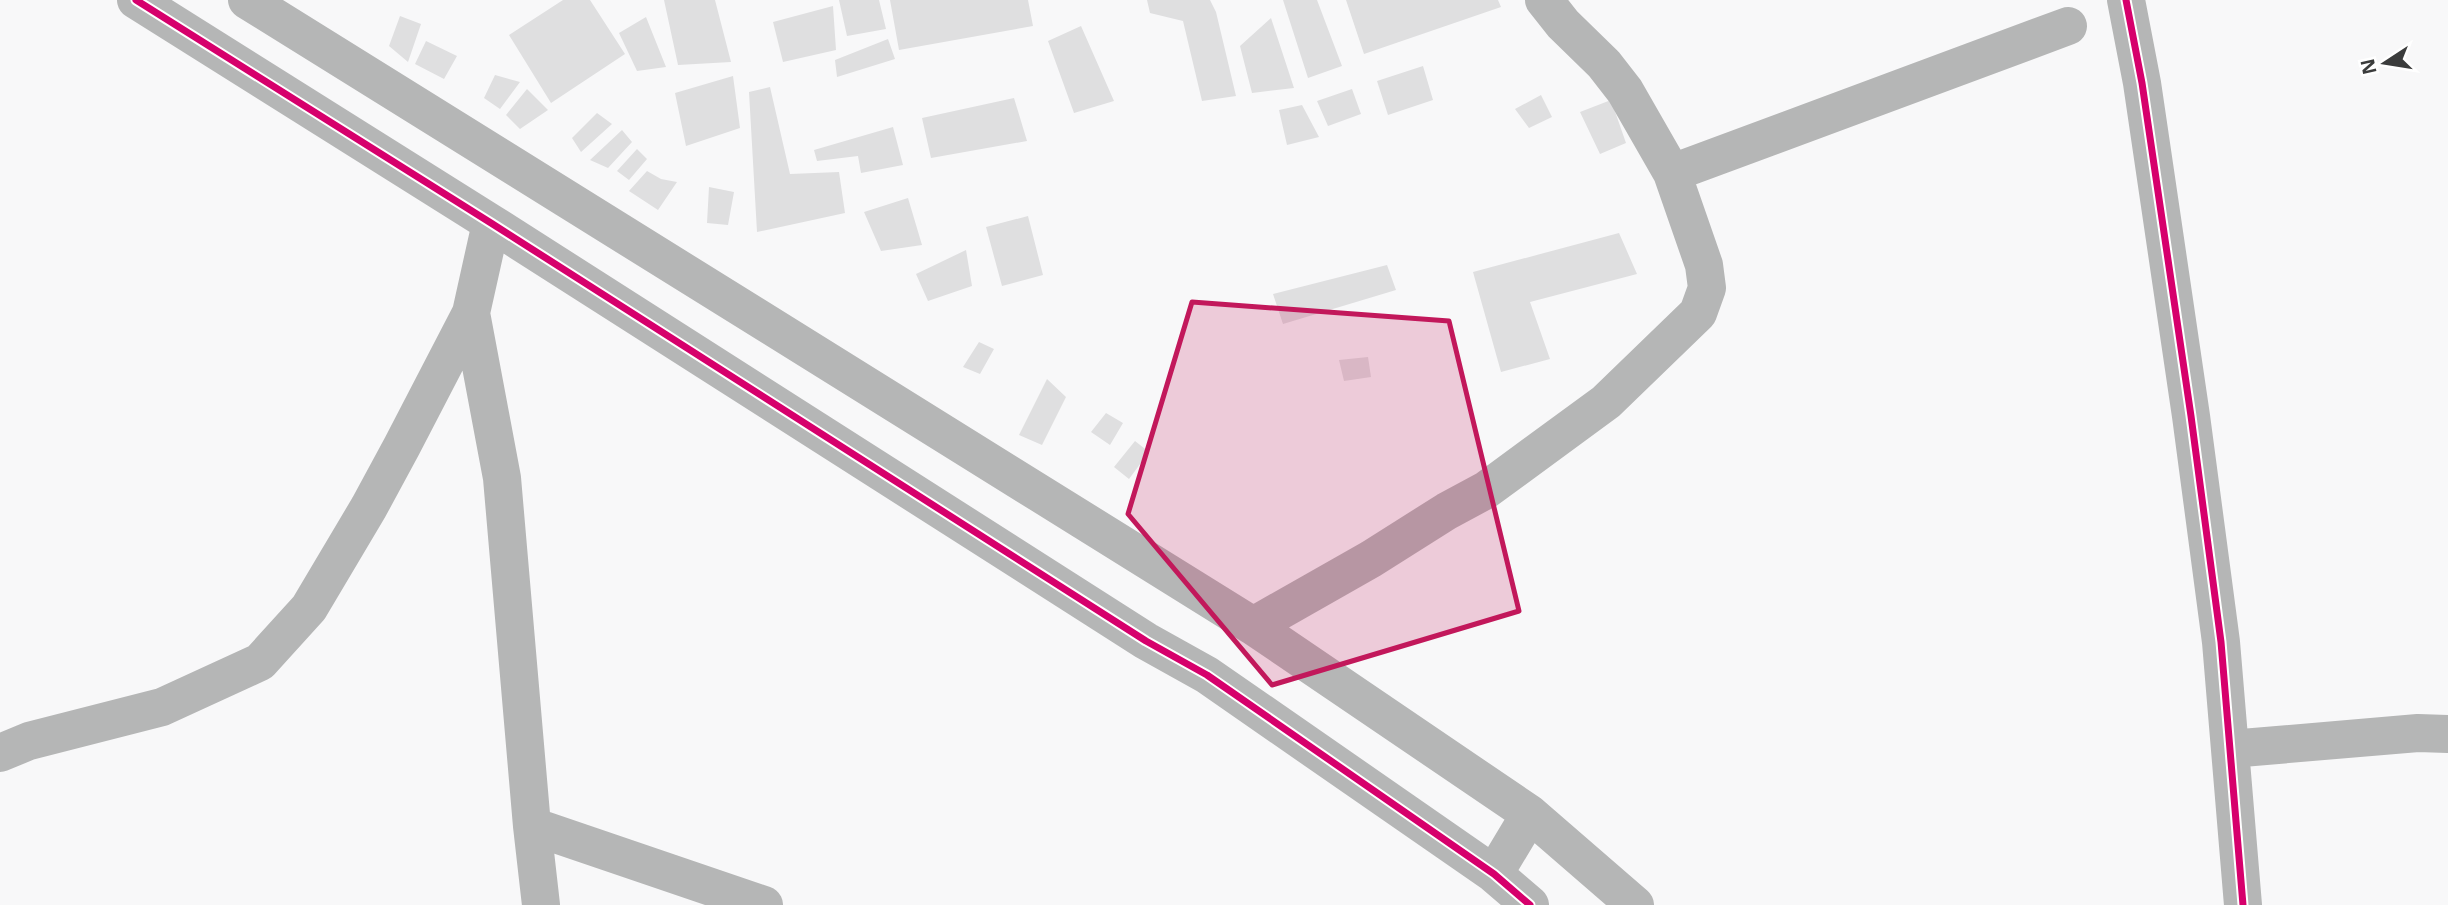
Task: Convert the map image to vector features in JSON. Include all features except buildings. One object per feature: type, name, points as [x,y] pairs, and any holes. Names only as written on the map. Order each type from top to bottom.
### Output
[{"type":"street","points":[[136,0],[491,223],[1146,642],[1207,675],[1494,874],[1530,905]]},
{"type":"street","points":[[247,0],[1253,626],[1530,814],[1635,905]]},
{"type":"street","points":[[1253,626],[1486,490],[1606,402],[1698,313],[1707,288],[1704,265],[1672,173],[1625,91],[1604,64],[1563,24],[1544,0]]},
{"type":"street","points":[[2126,0],[2142,83],[2221,642],[2243,905]]},
{"type":"street","points":[[1672,173],[2068,26]]},
{"type":"street","points":[[0,753],[29,741],[162,707],[260,662],[309,608],[369,507],[471,313],[491,223]]},
{"type":"street","points":[[471,313],[502,478],[541,905]]},
{"type":"street","points":[[2230,749],[2418,733],[2448,734]]},
{"type":"street","points":[[1494,874],[1530,814]]},
{"type":"street","points":[[532,826],[764,905]]},
{"type":"highlighted area","points":[[1192,302],[1449,321],[1519,611],[1272,685],[1128,514]]},
{"type":"cycle path","points":[[136,0],[1146,641],[1207,675],[1494,874],[1530,905]]},
{"type":"cycle path","points":[[2126,0],[2142,83],[2221,642],[2243,905]]}]
